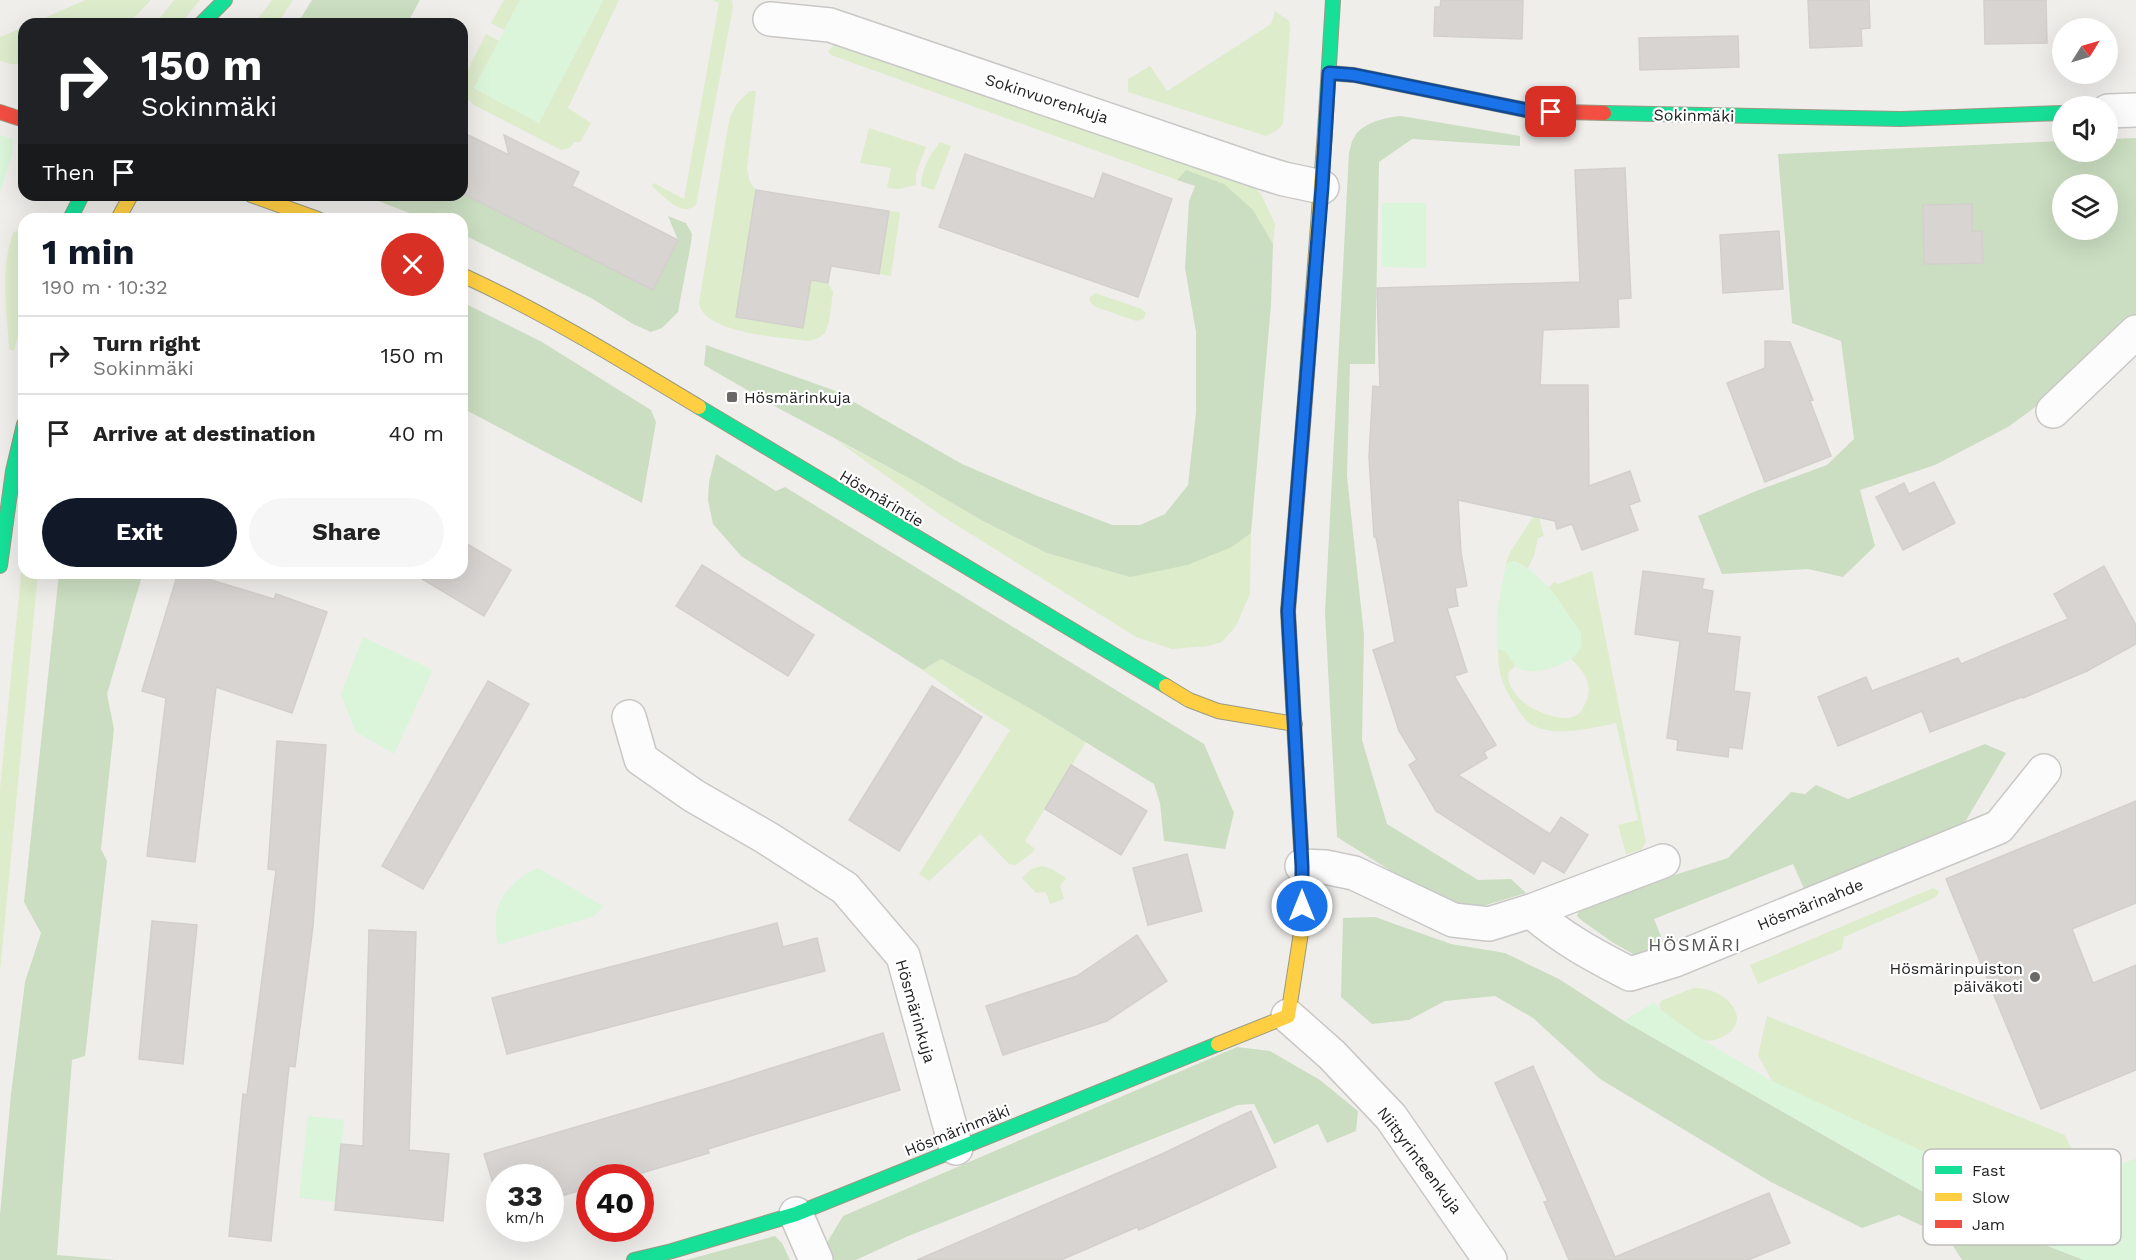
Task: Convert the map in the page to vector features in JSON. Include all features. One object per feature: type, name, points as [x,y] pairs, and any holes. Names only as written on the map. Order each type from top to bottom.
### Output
[{"type":"street","points":[[1288,1017],[1302,926],[1302,866],[1288,611],[1322,187],[1333,0]]},
{"type":"street","points":[[210,18],[234,3]]},
{"type":"street","name":"Sokinvuorenkuja","points":[[770,19],[830,25],[1267,173],[1322,187]]},
{"type":"street","name":"Sokinmäki","points":[[1329,73],[1354,75],[1531,111],[1901,119],[2052,113]]},
{"type":"street","points":[[2118,111],[2136,110]]},
{"type":"street","points":[[0,112],[18,118]]},
{"type":"street","points":[[268,201],[301,213]]},
{"type":"street","name":"Hösmärintie","points":[[468,277],[494,288],[584,337],[1189,700],[1218,711],[1295,724]]},
{"type":"street","points":[[2053,411],[2136,332]]},
{"type":"street","points":[[0,566],[18,450]]},
{"type":"street","name":"Hösmärinkuja","points":[[629,717],[641,759],[694,796],[767,838],[845,888],[903,956],[956,1148]]},
{"type":"street","name":"Hösmärinahde","points":[[1531,911],[1545,924],[1580,948],[1630,974],[1675,960],[1999,827],[2044,771]]},
{"type":"street","points":[[1302,866],[1325,867],[1354,873],[1453,920],[1489,924],[1531,911],[1663,861]]},
{"type":"street","name":"Hösmärinmäki","points":[[634,1260],[796,1214],[1288,1017]]},
{"type":"street","name":"Niittyrinteenkuja","points":[[1288,1017],[1332,1055],[1391,1117],[1487,1252],[1490,1260]]},
{"type":"street","points":[[796,1214],[816,1260]]},
{"type":"green space","points":[[85,0],[151,0],[134,18],[44,18]]},
{"type":"green space","points":[[174,0],[200,0],[185,18],[160,18]]},
{"type":"green space","points":[[272,0],[293,0],[281,18],[258,18]]},
{"type":"green space","points":[[312,0],[420,0],[410,18],[301,18]]},
{"type":"green space","points":[[504,0],[520,0],[504,30],[491,23]]},
{"type":"green space","points":[[520,0],[603,0],[539,123],[474,88]]},
{"type":"green space","points":[[603,0],[619,0],[568,108],[591,123],[580,142],[574,142],[570,148],[561,150],[474,105],[468,100],[468,69],[486,34],[499,41],[474,88],[539,123]]},
{"type":"green space","points":[[712,0],[732,0],[733,7],[696,205],[685,209],[667,200],[652,186],[654,183],[684,199],[719,3]]},
{"type":"green space","points":[[1275,11],[1289,21],[1290,30],[1283,124],[1276,131],[1266,136],[1128,92],[1128,79],[1150,66],[1167,91],[1271,24]]},
{"type":"green space","points":[[18,30],[18,64],[0,61],[0,37]]},
{"type":"green space","points":[[834,45],[1253,186],[1261,194],[1275,224],[1273,244],[1253,210],[1186,171],[1177,180],[831,55],[828,51]]},
{"type":"green space","points":[[750,91],[756,91],[747,169],[750,182],[756,190],[736,317],[803,328],[811,280],[828,283],[833,292],[829,322],[825,333],[817,339],[808,341],[781,338],[728,327],[714,321],[704,313],[699,303],[728,125],[737,104]]},
{"type":"green space","points":[[1401,116],[1520,136],[1520,146],[1412,139],[1379,162],[1375,364],[1350,364],[1347,476],[1364,635],[1362,740],[1387,824],[1478,880],[1511,879],[1526,893],[1463,912],[1450,908],[1337,837],[1325,613],[1349,152],[1353,140],[1362,128],[1382,119]]},
{"type":"green space","points":[[869,128],[926,147],[916,173],[916,185],[899,189],[887,188],[891,168],[860,163]]},
{"type":"green space","points":[[0,135],[13,139],[12,155],[0,192]]},
{"type":"green space","points":[[2136,138],[2136,314],[2042,402],[2008,427],[1935,465],[1860,490],[1875,546],[1843,577],[1808,569],[1722,574],[1698,516],[1756,491],[1827,465],[1854,439],[1841,341],[1792,323],[1778,154],[2052,141],[2052,162],[2118,162],[2118,139]]},
{"type":"green space","points":[[940,142],[951,146],[934,190],[921,186],[927,162]]},
{"type":"green space","points":[[1186,170],[1224,184],[1253,210],[1273,244],[1271,305],[1251,533],[1232,547],[1187,565],[1130,577],[1047,553],[983,521],[704,365],[706,345],[833,390],[962,464],[1112,525],[1140,525],[1165,514],[1188,485],[1196,412],[1196,332],[1185,268],[1189,201],[1195,186],[1177,180]]},
{"type":"green space","points":[[468,196],[653,290],[678,240],[668,216],[686,223],[692,234],[678,312],[662,328],[651,332],[633,324],[591,298],[468,237],[468,213],[410,213],[378,201],[468,201]]},
{"type":"green space","points":[[1382,203],[1426,203],[1426,268],[1382,267]]},
{"type":"green space","points":[[889,211],[900,212],[891,276],[879,274]]},
{"type":"green space","points":[[18,230],[18,335],[14,351],[9,349],[5,290],[7,261],[13,233]]},
{"type":"green space","points":[[1095,293],[1142,309],[1146,313],[1144,319],[1136,321],[1096,307],[1089,298]]},
{"type":"green space","points":[[468,305],[542,342],[651,410],[656,422],[642,503],[468,411]]},
{"type":"green space","points":[[836,440],[916,482],[983,521],[1047,553],[1130,577],[1232,547],[1251,533],[1250,594],[1236,626],[1222,642],[1208,646],[1172,649],[1136,637],[942,516]]},
{"type":"green space","points":[[716,454],[776,491],[785,487],[1204,744],[1234,813],[1225,849],[1164,841],[1160,803],[1154,784],[1038,713],[941,659],[923,670],[741,556],[713,524],[708,500],[709,482]]},
{"type":"green space","points":[[1533,517],[1539,517],[1544,536],[1538,538],[1534,556],[1528,568],[1514,561],[1506,564],[1509,554]]},
{"type":"green space","points":[[1514,561],[1532,571],[1553,592],[1581,633],[1582,646],[1573,657],[1560,665],[1545,670],[1522,670],[1515,665],[1505,651],[1498,649],[1497,611],[1506,564]]},
{"type":"green space","points":[[1592,571],[1646,842],[1641,850],[1626,854],[1618,825],[1638,820],[1616,723],[1564,731],[1553,731],[1534,726],[1522,715],[1509,694],[1501,676],[1499,664],[1498,649],[1501,649],[1508,654],[1515,666],[1508,673],[1513,691],[1537,711],[1568,718],[1579,714],[1589,691],[1583,672],[1571,659],[1581,646],[1581,633],[1549,587],[1554,582],[1558,584]]},
{"type":"green space","points":[[21,579],[37,579],[0,972],[0,789]]},
{"type":"green space","points":[[58,579],[141,579],[107,694],[114,729],[101,849],[107,861],[85,1056],[72,1060],[57,1255],[115,1260],[0,1260],[0,1215],[11,1094],[25,982],[41,933],[24,902]]},
{"type":"green space","points":[[363,637],[433,670],[394,754],[355,731],[341,694]]},
{"type":"green space","points":[[941,659],[1086,742],[1025,841],[1035,849],[1033,852],[1016,865],[1009,864],[980,834],[929,881],[919,874],[1010,730],[973,707],[923,670]]},
{"type":"green space","points":[[1985,744],[2006,753],[1962,827],[1805,891],[1793,864],[1654,919],[1665,946],[1640,958],[1612,942],[1577,916],[1579,911],[1608,893],[1637,887],[1728,858],[1791,792],[1805,794],[1816,785],[1848,799]]},
{"type":"green space","points":[[1042,866],[1066,878],[1060,886],[1064,899],[1050,904],[1046,892],[1036,893],[1022,878],[1031,869]]},
{"type":"green space","points":[[538,868],[603,906],[595,916],[497,945],[496,917],[505,893],[516,881]]},
{"type":"green space","points":[[1933,888],[1939,891],[1937,896],[1844,937],[1842,949],[1758,984],[1750,965]]},
{"type":"green space","points":[[1375,917],[1451,944],[1505,953],[1559,979],[1624,1021],[1923,1192],[1923,1226],[1899,1215],[1862,1228],[1771,1182],[1600,1079],[1533,1018],[1495,996],[1445,1001],[1409,1020],[1372,1024],[1341,997],[1343,918]]},
{"type":"green space","points":[[1693,988],[1716,992],[1732,1005],[1737,1022],[1732,1030],[1718,1039],[1704,1040],[1661,1010],[1659,1005],[1661,1001]]},
{"type":"green space","points":[[1654,1002],[1661,1010],[1703,1040],[1772,1081],[1923,1151],[1923,1191],[1624,1021]]},
{"type":"green space","points":[[1767,1016],[2065,1135],[2071,1149],[1923,1149],[1923,1157],[1772,1081],[1758,1055]]},
{"type":"green space","points":[[1237,1047],[1270,1051],[1320,1080],[1358,1111],[1356,1131],[1327,1143],[1318,1124],[1274,1144],[1254,1104],[1238,1105],[906,1237],[856,1260],[830,1260],[823,1249],[843,1216]]},
{"type":"green space","points":[[308,1116],[344,1120],[336,1202],[299,1198]]},
{"type":"green space","points":[[2136,1158],[2136,1260],[2084,1260],[2046,1245],[2121,1245],[2121,1164]]},
{"type":"green space","points":[[775,1236],[782,1243],[790,1260],[686,1260]]},
{"type":"green space","points":[[1952,1245],[2046,1245],[2084,1260],[1962,1260]]},
{"type":"building","points":[[1441,0],[1523,0],[1522,39],[1434,36],[1435,7],[1440,7]]},
{"type":"building","points":[[1808,0],[1869,0],[1870,28],[1861,29],[1862,46],[1810,48]]},
{"type":"building","points":[[1984,0],[2046,0],[2047,43],[1985,44]]},
{"type":"building","points":[[1738,36],[1739,67],[1640,70],[1639,38]]},
{"type":"building","points":[[468,135],[509,155],[504,135],[579,172],[572,186],[678,240],[653,290],[468,196]]},
{"type":"building","points":[[965,154],[1094,199],[1103,173],[1172,199],[1138,297],[939,227]]},
{"type":"building","points":[[1625,168],[1631,298],[1618,299],[1619,327],[1543,330],[1540,385],[1588,385],[1589,486],[1630,471],[1640,501],[1629,505],[1638,530],[1582,550],[1572,524],[1557,529],[1555,521],[1458,500],[1461,553],[1467,586],[1455,588],[1458,606],[1447,608],[1467,672],[1454,676],[1496,745],[1484,752],[1487,758],[1458,775],[1550,834],[1561,817],[1588,835],[1564,873],[1542,860],[1534,874],[1436,811],[1409,765],[1417,760],[1399,731],[1373,650],[1395,642],[1376,537],[1374,537],[1369,457],[1373,386],[1380,387],[1377,288],[1580,282],[1575,170]]},
{"type":"building","points":[[756,190],[889,211],[879,274],[831,266],[828,283],[811,280],[803,328],[736,317]]},
{"type":"building","points":[[1972,204],[1972,231],[1982,231],[1983,263],[1924,264],[1923,205]]},
{"type":"building","points":[[1779,231],[1783,289],[1723,293],[1720,235]]},
{"type":"building","points":[[1765,341],[1790,342],[1813,400],[1810,401],[1831,456],[1765,482],[1727,383],[1765,368]]},
{"type":"building","points":[[1934,482],[1955,523],[1903,550],[1876,497],[1904,483],[1909,494]]},
{"type":"building","points":[[468,545],[511,570],[484,616],[422,579],[468,579]]},
{"type":"building","points":[[702,565],[814,635],[788,676],[676,606]]},
{"type":"building","points":[[2104,566],[2136,625],[2136,644],[2087,671],[2023,698],[1930,732],[1922,711],[1838,746],[1818,697],[1866,677],[1872,691],[1958,658],[1961,664],[2068,619],[2054,594]]},
{"type":"building","points":[[1643,571],[1704,579],[1702,589],[1713,591],[1707,633],[1740,637],[1734,691],[1750,693],[1742,749],[1729,747],[1728,757],[1677,750],[1678,740],[1667,738],[1680,641],[1635,634]]},
{"type":"building","points":[[176,579],[208,579],[274,599],[276,594],[327,612],[292,713],[216,687],[195,862],[147,856],[166,698],[142,691]]},
{"type":"building","points":[[488,681],[529,704],[423,889],[382,866]]},
{"type":"building","points":[[932,686],[982,717],[899,851],[849,820]]},
{"type":"building","points":[[277,741],[326,745],[313,926],[295,1067],[289,1066],[271,1241],[229,1236],[243,1094],[247,1095],[276,870],[268,869]]},
{"type":"building","points":[[1071,765],[1147,811],[1121,855],[1045,809]]},
{"type":"building","points":[[2136,801],[2136,903],[2072,929],[2093,983],[2136,965],[2136,1070],[2041,1109],[1946,879]]},
{"type":"building","points":[[1187,854],[1202,911],[1148,925],[1133,868]]},
{"type":"building","points":[[152,921],[197,925],[183,1064],[139,1059]]},
{"type":"building","points":[[777,923],[783,947],[817,938],[825,971],[507,1054],[492,998]]},
{"type":"building","points":[[369,930],[416,932],[409,1150],[449,1154],[443,1221],[335,1210],[341,1144],[363,1146]]},
{"type":"building","points":[[1137,935],[1167,981],[1107,1021],[1003,1055],[986,1006],[1077,976]]},
{"type":"building","points":[[883,1033],[900,1090],[708,1149],[709,1153],[654,1169],[654,1164],[576,1164],[576,1192],[564,1195],[564,1164],[487,1164],[484,1154],[718,1085]]},
{"type":"building","points":[[1533,1066],[1615,1257],[1769,1193],[1790,1243],[1748,1260],[1569,1260],[1544,1202],[1548,1201],[1495,1083]]},
{"type":"building","points":[[1251,1111],[1276,1167],[1139,1230],[1137,1227],[1061,1260],[917,1260],[1162,1154]]},
{"type":"traffic: fast","points":[[207,18],[225,0]]},
{"type":"traffic: fast","points":[[1325,131],[1333,0]]},
{"type":"traffic: fast","points":[[1604,113],[1901,119],[2052,113]]},
{"type":"traffic: fast","points":[[73,213],[79,201]]},
{"type":"traffic: fast","points":[[699,407],[1166,686]]},
{"type":"traffic: fast","points":[[0,566],[18,450]]},
{"type":"traffic: fast","points":[[634,1260],[796,1214],[1218,1044]]},
{"type":"traffic: slow","points":[[1304,413],[1325,131]]},
{"type":"traffic: slow","points":[[121,213],[128,201]]},
{"type":"traffic: slow","points":[[268,201],[301,213]]},
{"type":"traffic: slow","points":[[468,278],[553,321],[699,407]]},
{"type":"traffic: slow","points":[[1166,686],[1189,700],[1218,711],[1295,724]]},
{"type":"traffic: slow","points":[[1218,1044],[1288,1016],[1302,926],[1299,814]]},
{"type":"traffic: jam","points":[[1329,73],[1354,75],[1531,111],[1604,113]]},
{"type":"traffic: jam","points":[[0,112],[18,118]]},
{"type":"traffic: jam","points":[[1299,814],[1288,611],[1304,413]]},
{"type":"place","name":"Hösmärinkuja","points":[[732,397]]},
{"type":"place","name":"Hösmärinpuiston päiväkoti","points":[[2035,977]]},
{"type":"district","name":"HÖSMÄRI","points":[[1695,945]]},
{"type":"route","points":[[1302,906],[1302,866],[1288,611],[1329,73],[1354,75],[1372,81],[1531,111],[1551,112]]}]
